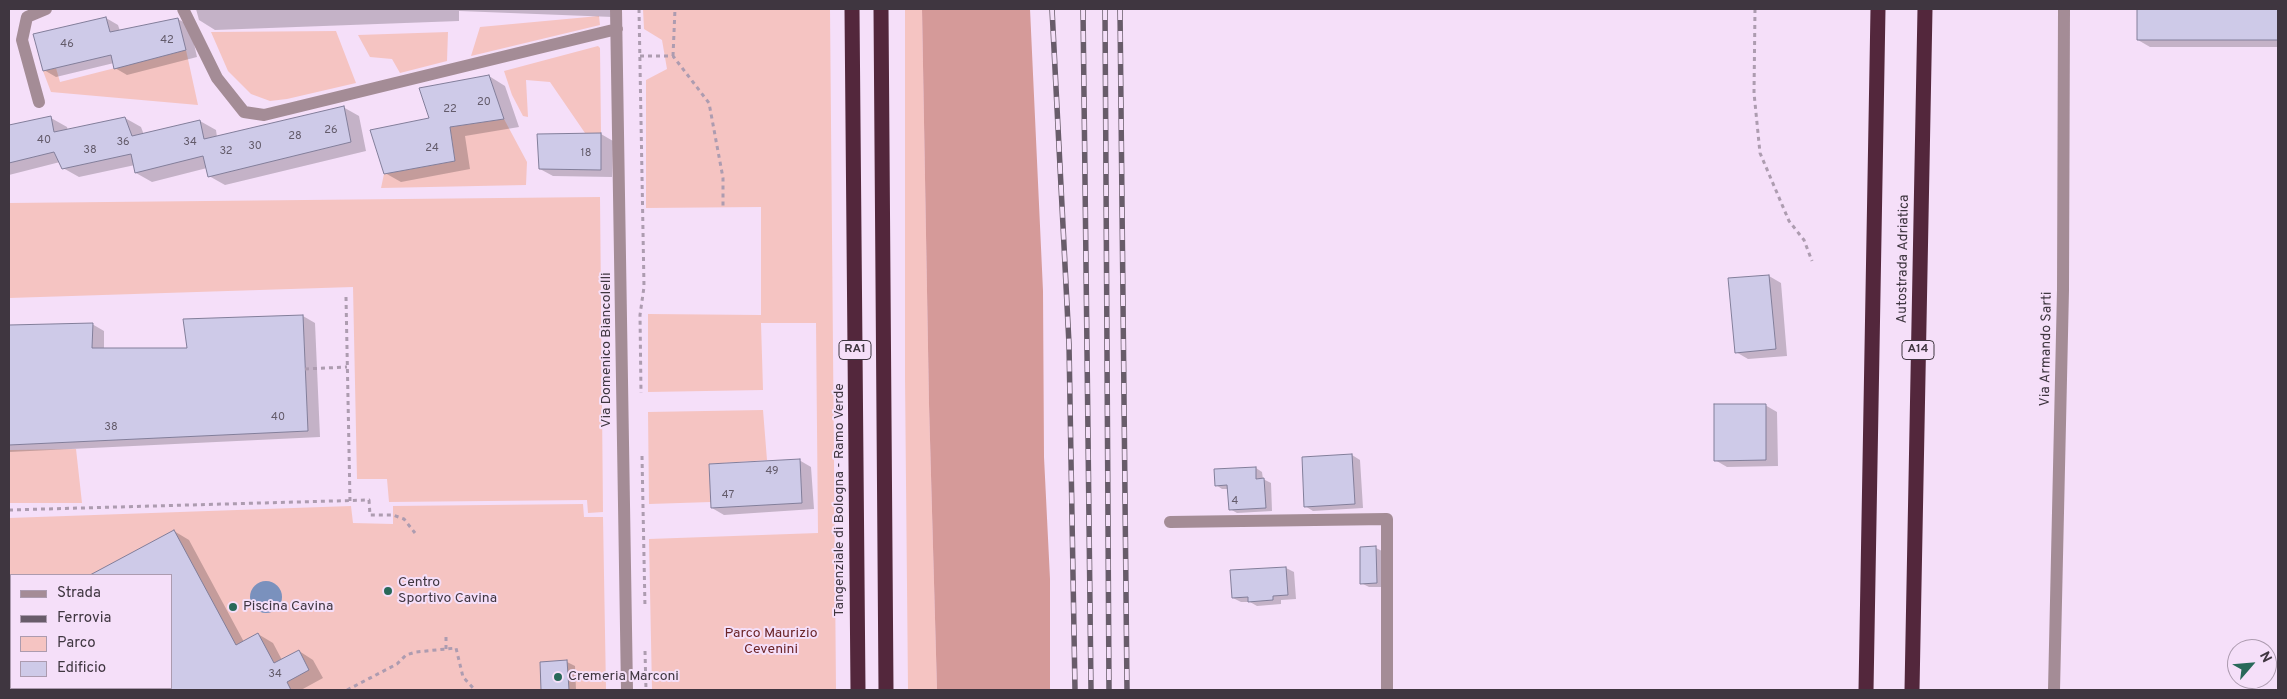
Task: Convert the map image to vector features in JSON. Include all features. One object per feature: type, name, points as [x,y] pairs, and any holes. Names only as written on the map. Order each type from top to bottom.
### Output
[{"type":"highway","name":"Tangenziale di Bologna - Ramo Verde","points":[[851,9],[853,55],[858,690]]},
{"type":"highway","name":"RA1","points":[[881,9],[886,690]]},
{"type":"highway","points":[[882,94],[886,9]]},
{"type":"highway","points":[[1866,690],[1878,9]]},
{"type":"highway","name":"Autostrada Adriatica","points":[[1912,690],[1924,9]]},
{"type":"street","points":[[39,102],[22,40],[27,17],[46,9]]},
{"type":"street","points":[[183,9],[217,78],[244,112],[264,115],[617,29]]},
{"type":"street","name":"Via Domenico Biancolelli","points":[[616,9],[626,690]]},
{"type":"street","name":"Via Armando Sarti","points":[[2054,690],[2063,290],[2064,9]]},
{"type":"street","points":[[1170,522],[1387,519],[1387,690]]},
{"type":"path","points":[[639,9],[644,292],[640,315],[641,402]]},
{"type":"path","points":[[675,9],[673,56],[712,110],[717,152],[723,178],[723,207]]},
{"type":"path","points":[[1755,9],[1754,93],[1760,152],[1789,221],[1804,240],[1812,261]]},
{"type":"path","points":[[640,56],[673,56]]},
{"type":"path","points":[[346,297],[350,501]]},
{"type":"path","points":[[305,369],[347,367]]},
{"type":"path","points":[[642,452],[644,609]]},
{"type":"path","points":[[9,510],[369,500],[370,515],[394,515],[404,519],[415,533]]},
{"type":"path","points":[[446,634],[446,649]]},
{"type":"path","points":[[347,690],[397,664],[406,655],[416,652],[456,648],[462,677],[475,690]]},
{"type":"green space","name":"Parco Maurizio Cevenini","points":[[643,9],[830,9],[836,690],[652,690],[649,539],[818,533],[816,323],[761,323],[763,390],[648,392],[648,314],[761,315],[761,207],[646,208],[646,80],[667,69],[662,40],[644,29]]},
{"type":"green space","points":[[905,9],[922,9],[929,404],[937,690],[908,690],[905,378]]},
{"type":"green space","points":[[599,16],[600,25],[471,56],[480,27]]},
{"type":"green space","points":[[336,31],[356,83],[287,99],[270,101],[251,94],[228,71],[211,32]]},
{"type":"green space","points":[[448,32],[447,61],[400,73],[392,59],[370,57],[358,35]]},
{"type":"green space","points":[[598,46],[600,48],[601,133],[585,133],[550,82],[526,80],[528,117],[523,116],[512,95],[504,71]]},
{"type":"green space","points":[[186,50],[198,105],[51,92],[43,71],[56,68],[60,82]]},
{"type":"green space","points":[[504,119],[527,162],[526,185],[381,188],[384,174],[455,161],[450,127]]},
{"type":"green space","points":[[600,197],[603,512],[588,513],[587,500],[389,502],[387,479],[357,479],[353,287],[9,298],[9,203]]},
{"type":"green space","points":[[763,410],[767,460],[709,464],[711,502],[649,504],[648,412]]},
{"type":"green space","points":[[76,449],[82,503],[9,503],[9,450]]},
{"type":"green space","name":"Centro Sportivo Cavina","points":[[583,504],[584,517],[603,517],[606,690],[9,690],[9,518],[351,506],[353,523],[393,524],[393,506]]},
{"type":"shaded area","points":[[922,9],[1030,9],[1043,291],[1044,457],[1050,579],[1050,690],[937,690],[929,404]]},
{"type":"water","points":[[266,581],[272,582],[277,586],[281,591],[281,603],[277,608],[272,612],[266,613],[260,612],[255,608],[251,603],[250,597],[251,591],[255,586],[260,582]]},
{"type":"building","points":[[2137,9],[2278,9],[2278,40],[2137,40]]},
{"type":"building","points":[[106,17],[110,32],[178,18],[186,50],[114,69],[111,55],[43,71],[33,34]]},
{"type":"building","points":[[489,75],[504,119],[450,127],[455,161],[384,174],[370,130],[429,118],[419,88]]},
{"type":"building","points":[[344,106],[351,142],[208,177],[203,156],[135,173],[131,154],[62,169],[54,152],[9,163],[9,125],[51,116],[54,132],[125,117],[132,136],[200,120],[204,139]]},
{"type":"building","points":[[601,133],[601,170],[539,169],[537,134]]},
{"type":"building","points":[[1769,275],[1776,349],[1735,353],[1728,278]]},
{"type":"building","points":[[303,315],[308,431],[9,445],[9,325],[93,323],[92,348],[187,348],[183,319]]},
{"type":"building","points":[[1714,404],[1766,404],[1766,460],[1714,461]]},
{"type":"building","points":[[1352,454],[1355,504],[1304,507],[1302,457]]},
{"type":"building","points":[[800,459],[802,503],[711,508],[709,464]]},
{"type":"building","points":[[1256,467],[1256,479],[1264,478],[1266,508],[1229,510],[1227,485],[1215,486],[1214,469]]},
{"type":"building","name":"Piscina Cavina","points":[[174,530],[236,645],[258,633],[274,663],[299,650],[309,670],[287,682],[291,690],[171,690],[172,574],[92,574]]},
{"type":"building","points":[[1376,546],[1377,583],[1360,584],[1360,547]]},
{"type":"building","points":[[1286,567],[1288,595],[1273,596],[1273,600],[1248,602],[1248,597],[1232,598],[1230,570]]},
{"type":"building","points":[[567,660],[569,690],[541,690],[540,662]]},
{"type":"railway","points":[[1052,9],[1069,344],[1075,690]]},
{"type":"railway","points":[[1083,9],[1091,690]]},
{"type":"railway","points":[[1105,9],[1109,690]]},
{"type":"railway","points":[[1120,9],[1127,690]]},
{"type":"place","name":"Centro Sportivo Cavina","points":[[388,591]]},
{"type":"place","name":"Piscina Cavina","points":[[233,607]]},
{"type":"place","name":"Cremeria Marconi","points":[[558,677]]}]
